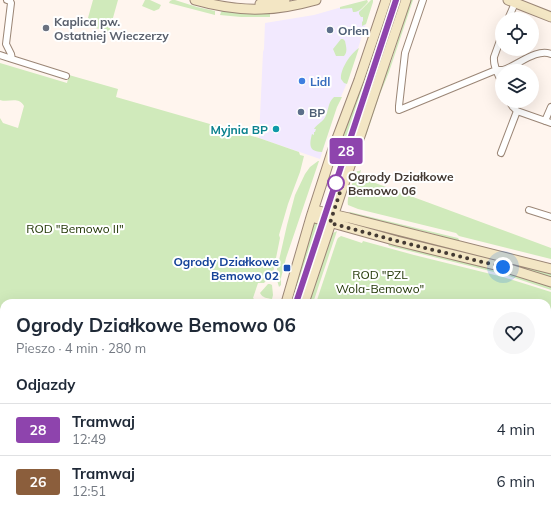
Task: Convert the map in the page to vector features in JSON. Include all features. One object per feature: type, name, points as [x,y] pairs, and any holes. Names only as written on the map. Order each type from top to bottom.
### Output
[{"type":"main road","points":[[195,0],[249,5],[285,0]]},
{"type":"main road","points":[[219,3],[232,8],[261,10],[288,7],[316,0]]},
{"type":"main road","points":[[305,299],[331,218],[406,0]]},
{"type":"main road","points":[[287,299],[312,214],[385,1]]},
{"type":"main road","points":[[512,1],[551,17]]},
{"type":"main road","points":[[312,214],[551,269]]},
{"type":"main road","points":[[331,218],[397,241],[503,267],[551,282]]},
{"type":"street","points":[[7,0],[10,1],[11,4],[3,43],[11,54],[12,59]]},
{"type":"street","points":[[423,0],[404,57],[399,110],[495,70]]},
{"type":"street","points":[[510,12],[512,1]]},
{"type":"street","points":[[495,54],[495,65]]},
{"type":"street","points":[[516,64],[538,54],[551,54]]},
{"type":"street","points":[[0,55],[66,76]]},
{"type":"street","points":[[514,108],[517,111],[548,122],[551,107]]},
{"type":"street","points":[[501,153],[517,111]]},
{"type":"street","points":[[529,210],[551,217]]},
{"type":"shaded area","points":[[356,3],[368,17],[347,83],[336,108],[320,159],[259,138],[265,23],[314,15]]},
{"type":"green space","points":[[93,0],[118,0],[109,32],[86,25]]},
{"type":"green space","points":[[145,0],[150,0],[161,5],[159,9],[154,11],[142,6]]},
{"type":"green space","points":[[172,0],[215,11],[215,15],[169,3]]},
{"type":"green space","points":[[367,0],[368,2],[361,9],[355,12],[353,12],[352,8],[340,9],[340,7]]},
{"type":"green space","points":[[371,0],[373,0],[373,2],[366,24],[362,26],[363,17],[361,17],[359,12]]},
{"type":"green space","points":[[389,0],[394,0],[379,47],[384,48],[352,144],[342,141]]},
{"type":"green space","points":[[411,0],[413,0],[389,72],[366,136],[362,138],[382,82],[391,62]]},
{"type":"green space","points":[[222,11],[270,13],[270,17],[220,15]]},
{"type":"green space","points":[[341,39],[345,41],[346,53],[344,56],[336,56],[333,49]]},
{"type":"green space","points":[[359,48],[347,84],[344,83],[341,79],[341,75],[344,66]]},
{"type":"green space","name":"ROD \"Bemowo II\"","points":[[0,63],[67,83],[69,75],[118,89],[116,97],[259,138],[299,152],[300,155],[304,156],[279,235],[280,238],[273,273],[264,283],[258,283],[253,298],[254,299],[0,299],[0,118],[3,123],[18,128],[24,106],[16,100],[0,100]]},
{"type":"green space","points":[[334,97],[342,97],[337,107],[322,152],[318,152],[312,149],[310,145],[312,134],[314,135],[316,129],[314,129],[324,119],[330,102]]},
{"type":"green space","points":[[318,161],[286,258],[281,278],[281,285],[279,287],[277,280],[277,269],[295,195],[305,174],[310,167]]},
{"type":"green space","points":[[361,170],[359,177],[551,248],[551,259],[459,236],[456,233],[358,209],[348,205],[349,193],[354,179],[357,171]]},
{"type":"green space","points":[[350,212],[458,238],[460,241],[551,264],[551,266],[456,242],[434,234],[348,213]]},
{"type":"green space","points":[[346,222],[551,273],[551,278],[385,234]]},
{"type":"green space","points":[[314,223],[318,224],[293,299],[290,299]]},
{"type":"green space","points":[[323,226],[325,227],[301,299],[298,299]]},
{"type":"green space","points":[[337,231],[314,299],[310,299],[331,236]]},
{"type":"green space","name":"ROD \"PZL Wola-Bemowo\"","points":[[341,236],[362,243],[363,241],[503,277],[551,292],[551,299],[317,299],[338,238]]},
{"type":"green space","points":[[388,244],[400,245],[495,269],[551,286],[551,290],[506,275],[389,246]]},
{"type":"green space","points":[[268,284],[272,285],[272,299],[264,297],[260,293]]},
{"type":"tram line","points":[[294,299],[392,0]]},
{"type":"tram line","name":"28","points":[[297,299],[396,0]]},
{"type":"place","name":"Kaplica pw. Ostatniej Wieczerzy","points":[[46,28]]},
{"type":"place","name":"Orlen","points":[[330,30]]},
{"type":"place","name":"Lidl","points":[[302,81]]},
{"type":"place","name":"BP","points":[[301,112]]},
{"type":"place","name":"Myjnia BP","points":[[276,129]]},
{"type":"place","name":"Ogrody Działkowe Bemowo 06","points":[[336,183]]},
{"type":"place","name":"Ogrody Działkowe Bemowo 02","points":[[287,268]]},
{"type":"route","points":[[336,183],[342,186],[330,223],[503,267]]}]
